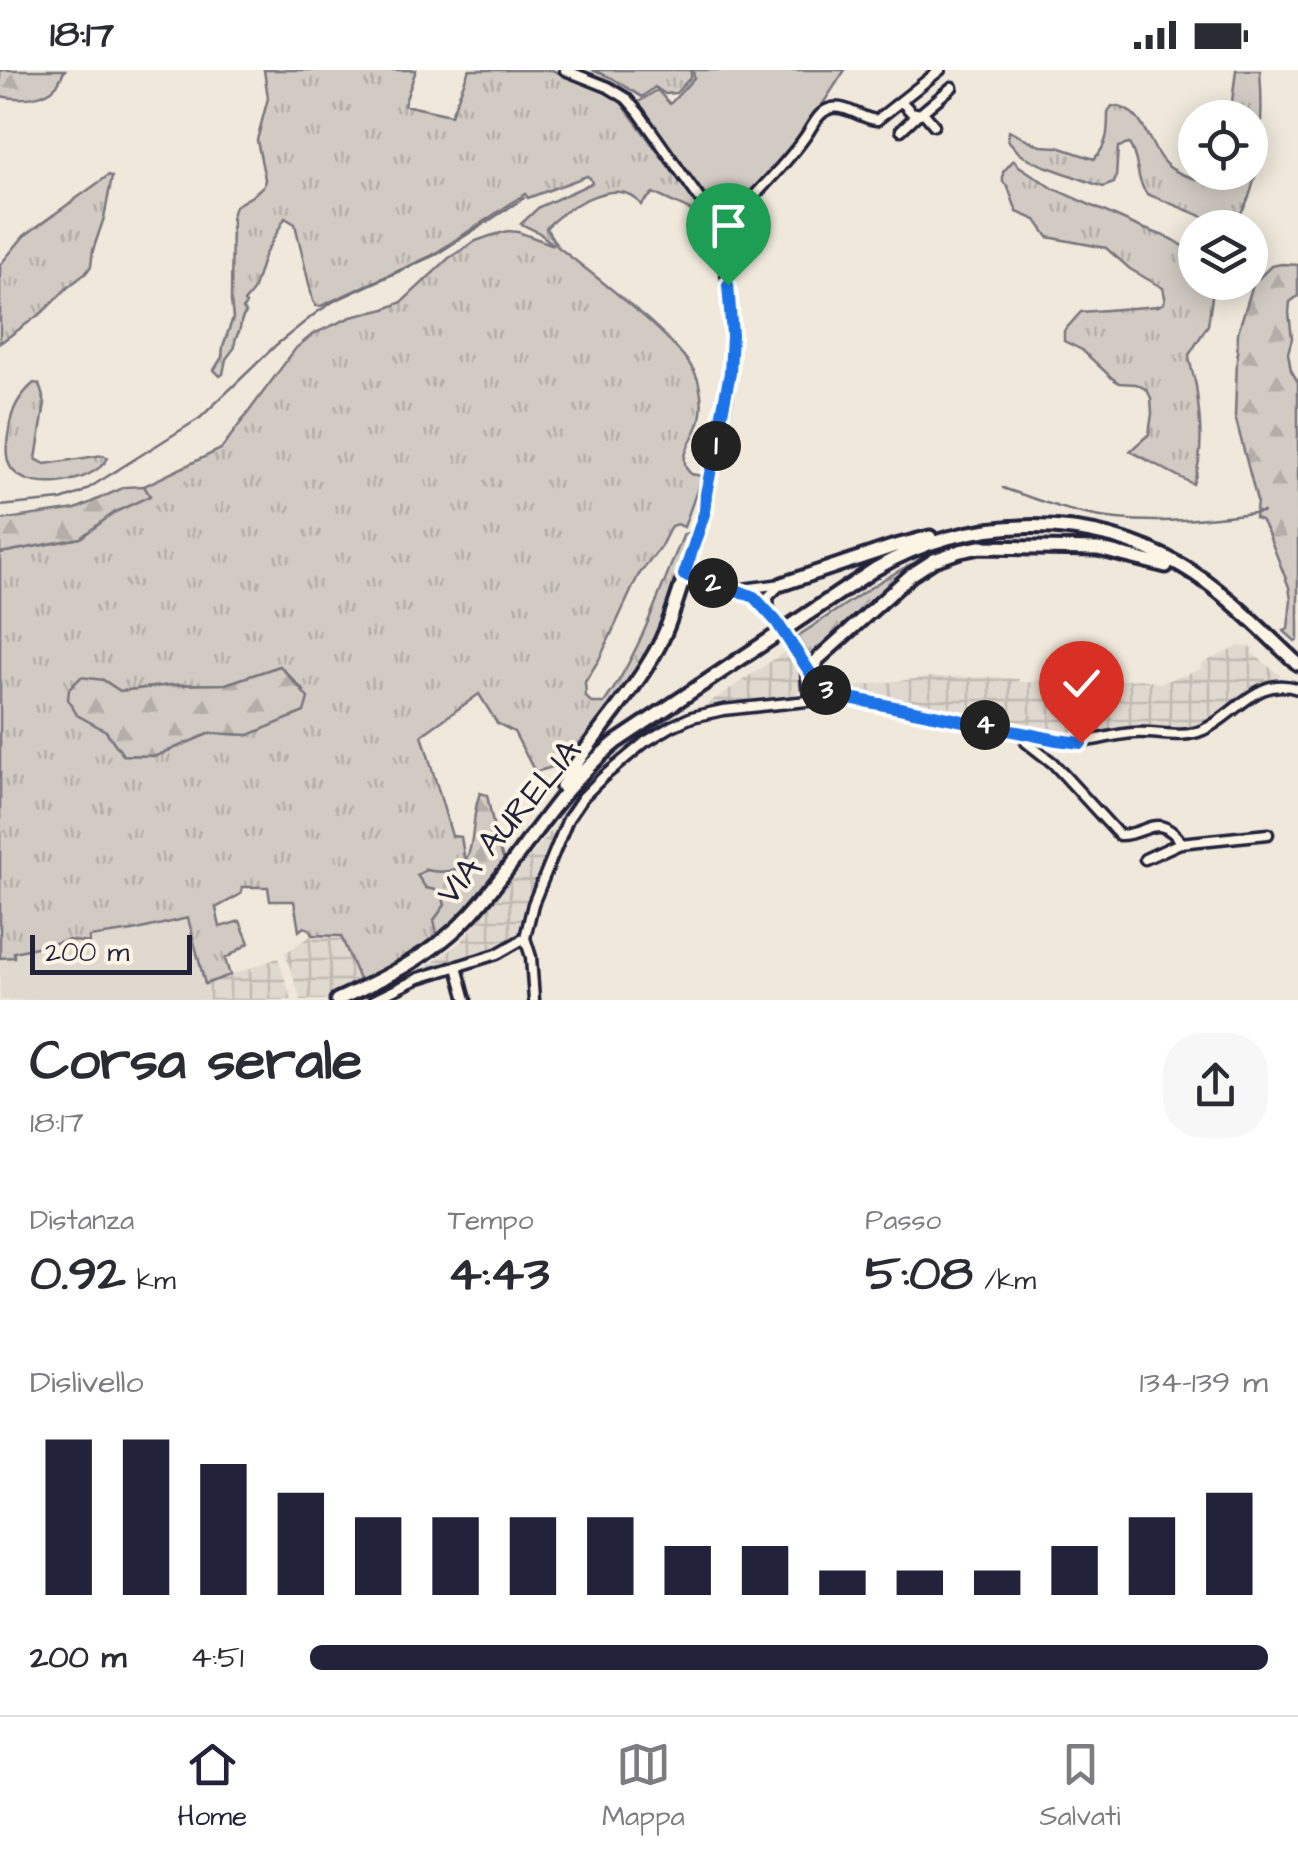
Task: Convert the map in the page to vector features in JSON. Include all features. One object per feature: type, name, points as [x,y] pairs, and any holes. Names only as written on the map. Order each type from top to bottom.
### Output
[{"type":"highway","name":"VIA AURELIA","points":[[337,1000],[388,976],[448,936],[470,914],[570,785],[643,722],[875,569],[908,552],[974,532],[1013,527],[1061,528],[1104,535],[1183,566],[1208,583],[1298,663]]},
{"type":"highway","points":[[782,584],[907,542],[974,532]]},
{"type":"highway","name":"VIA AURELIA","points":[[355,1000],[402,976],[456,939],[490,902],[572,794],[637,735],[898,564],[959,542],[1026,534],[1088,539],[1143,555],[1192,581],[1221,603],[1296,684]]},
{"type":"highway","points":[[819,658],[910,575],[934,560],[960,551],[1098,549],[1166,566]]},
{"type":"highway","points":[[542,821],[585,748],[654,655],[684,575]]},
{"type":"street","points":[[565,70],[608,87],[629,101],[720,232],[731,317],[730,373],[705,511],[684,575],[752,596],[769,611],[818,683],[845,697]]},
{"type":"street","points":[[720,232],[798,146],[822,112],[841,108],[876,120],[940,70]]},
{"type":"street","points":[[924,83],[937,99]]},
{"type":"street","points":[[901,130],[952,87]]},
{"type":"street","points":[[902,102],[934,126]]},
{"type":"street","points":[[734,589],[782,584]]},
{"type":"street","points":[[769,611],[770,594],[782,584]]},
{"type":"street","points":[[802,660],[812,662],[819,658]]},
{"type":"street","points":[[814,699],[819,658]]},
{"type":"street","points":[[795,701],[807,687],[802,660]]},
{"type":"street","points":[[534,1000],[530,955],[524,938],[532,904],[564,826],[590,789],[640,745],[685,720],[723,710],[845,697],[1077,743],[1130,733],[1193,733],[1208,728],[1260,691],[1296,684]]},
{"type":"street","points":[[807,687],[814,699]]},
{"type":"street","points":[[1024,733],[1025,741],[1049,759],[1120,836],[1162,825],[1182,843]]},
{"type":"street","points":[[1145,859],[1182,843],[1268,834]]},
{"type":"street","points":[[374,1000],[420,978],[497,954],[524,938]]},
{"type":"street","points":[[458,968],[466,1000]]},
{"type":"shaded area","points":[[1239,646],[1254,648],[1251,652],[1281,676],[1239,696],[1191,729],[1134,726],[1078,739],[988,718],[857,696],[857,686],[931,677],[993,677],[1033,682],[1113,665],[1119,670],[1114,673],[1101,709],[1111,709],[1120,681],[1161,683],[1201,669],[1201,664]]},
{"type":"shaded area","points":[[789,649],[804,678],[795,696],[703,707]]},
{"type":"shaded area","points":[[563,816],[525,911],[522,936],[460,962],[415,975],[461,942]]},
{"type":"shaded area","points":[[188,918],[209,1000],[0,1000],[0,958],[68,940],[88,943],[88,937]]},
{"type":"shaded area","points":[[312,935],[341,936],[360,982],[324,1000],[301,1000],[285,953]]},
{"type":"shaded area","points":[[278,958],[292,1000],[209,1000],[205,984]]},
{"type":"green space","points":[[0,70],[65,70],[52,90],[22,98],[0,96]]},
{"type":"green space","points":[[264,70],[416,70],[404,105],[451,115],[469,70],[552,70],[620,101],[701,210],[698,214],[653,193],[641,205],[620,192],[607,193],[579,203],[546,228],[557,246],[636,309],[690,364],[698,380],[701,409],[685,461],[691,474],[702,476],[684,527],[671,526],[638,576],[585,682],[586,697],[592,703],[604,703],[617,683],[639,642],[684,534],[692,532],[648,658],[560,765],[535,772],[514,732],[497,723],[479,694],[422,735],[452,836],[461,837],[465,861],[447,873],[426,870],[441,891],[445,905],[434,920],[438,938],[404,960],[360,982],[341,936],[312,935],[304,927],[299,931],[294,901],[270,901],[268,887],[242,887],[241,894],[216,908],[220,927],[240,921],[249,943],[225,959],[230,975],[205,984],[188,918],[89,937],[89,943],[68,940],[0,958],[0,553],[80,538],[115,512],[149,496],[144,486],[221,449],[296,348],[313,334],[351,317],[402,302],[449,258],[476,241],[508,231],[554,245],[521,224],[539,207],[592,183],[587,176],[528,198],[525,194],[431,256],[321,306],[313,301],[295,224],[285,218],[264,256],[253,291],[244,302],[246,313],[235,347],[220,376],[214,370],[222,357],[233,318],[232,216],[235,206],[264,185],[257,140],[268,98]],"holes":[[[280,666],[304,691],[249,735],[210,733],[156,756],[123,755],[106,731],[103,680],[120,691],[226,684]]]},
{"type":"green space","points":[[592,70],[691,70],[691,77],[676,93],[665,94],[655,87],[642,97]]},
{"type":"green space","points":[[693,70],[845,70],[797,143],[725,222],[637,103],[657,90],[670,104],[694,78]]},
{"type":"green space","points":[[1236,70],[1260,70],[1261,100],[1232,100]]},
{"type":"green space","points":[[1112,106],[1123,108],[1138,119],[1157,153],[1178,172],[1178,190],[1251,190],[1250,194],[1242,210],[1186,210],[1147,194],[1129,144],[1118,147],[1114,183],[1103,187],[1020,154],[1008,140],[1009,131],[1041,146],[1058,147],[1094,159],[1105,143],[1108,112]]},
{"type":"green space","points":[[1014,160],[1054,189],[1178,243],[1178,300],[1212,300],[1208,325],[1189,355],[1200,435],[1193,484],[1130,451],[1149,434],[1152,414],[1147,390],[1136,384],[1119,383],[1082,350],[1064,341],[1064,331],[1081,312],[1158,306],[1164,303],[1163,288],[1130,269],[1106,248],[1048,237],[1036,220],[1017,212],[1003,182],[1003,172]]},
{"type":"green space","points":[[109,175],[112,177],[104,218],[91,266],[43,312],[0,343],[0,265],[24,236]]},
{"type":"green space","points":[[1298,265],[1298,296],[1290,302],[1292,338],[1288,353],[1298,382],[1295,641],[1284,631],[1288,629],[1289,587],[1268,533],[1261,520],[1255,518],[1257,501],[1235,416],[1238,332],[1248,300],[1268,300],[1271,266]]},
{"type":"green space","points":[[34,383],[39,384],[45,403],[36,459],[45,464],[103,455],[108,458],[101,467],[76,479],[46,483],[20,476],[11,468],[7,449],[12,416],[20,398]]},
{"type":"green space","points":[[144,486],[150,496],[115,512],[80,538],[0,553],[0,520],[76,509],[125,487]]},
{"type":"green space","points":[[911,564],[915,569],[811,658],[798,638],[801,634]]},
{"type":"green space","points":[[280,666],[308,698],[304,712],[249,735],[210,733],[156,756],[123,755],[106,731],[77,715],[68,699],[69,689],[81,677],[103,680],[120,691],[226,684]]},
{"type":"green space","points":[[480,793],[487,795],[504,860],[483,892],[438,938],[434,920],[445,905],[441,891],[426,888],[417,875],[426,870],[445,872],[465,860]]},
{"type":"waterway","points":[[0,506],[61,500],[81,493],[200,418],[276,345],[334,301],[437,254],[524,198]]},
{"type":"waterway","points":[[1003,488],[1075,512],[1107,518],[1174,521],[1263,512]]},
{"type":"route","points":[[728,285],[732,335],[729,386],[705,511],[684,575],[754,597],[769,611],[819,686],[832,692],[1081,743]]}]
